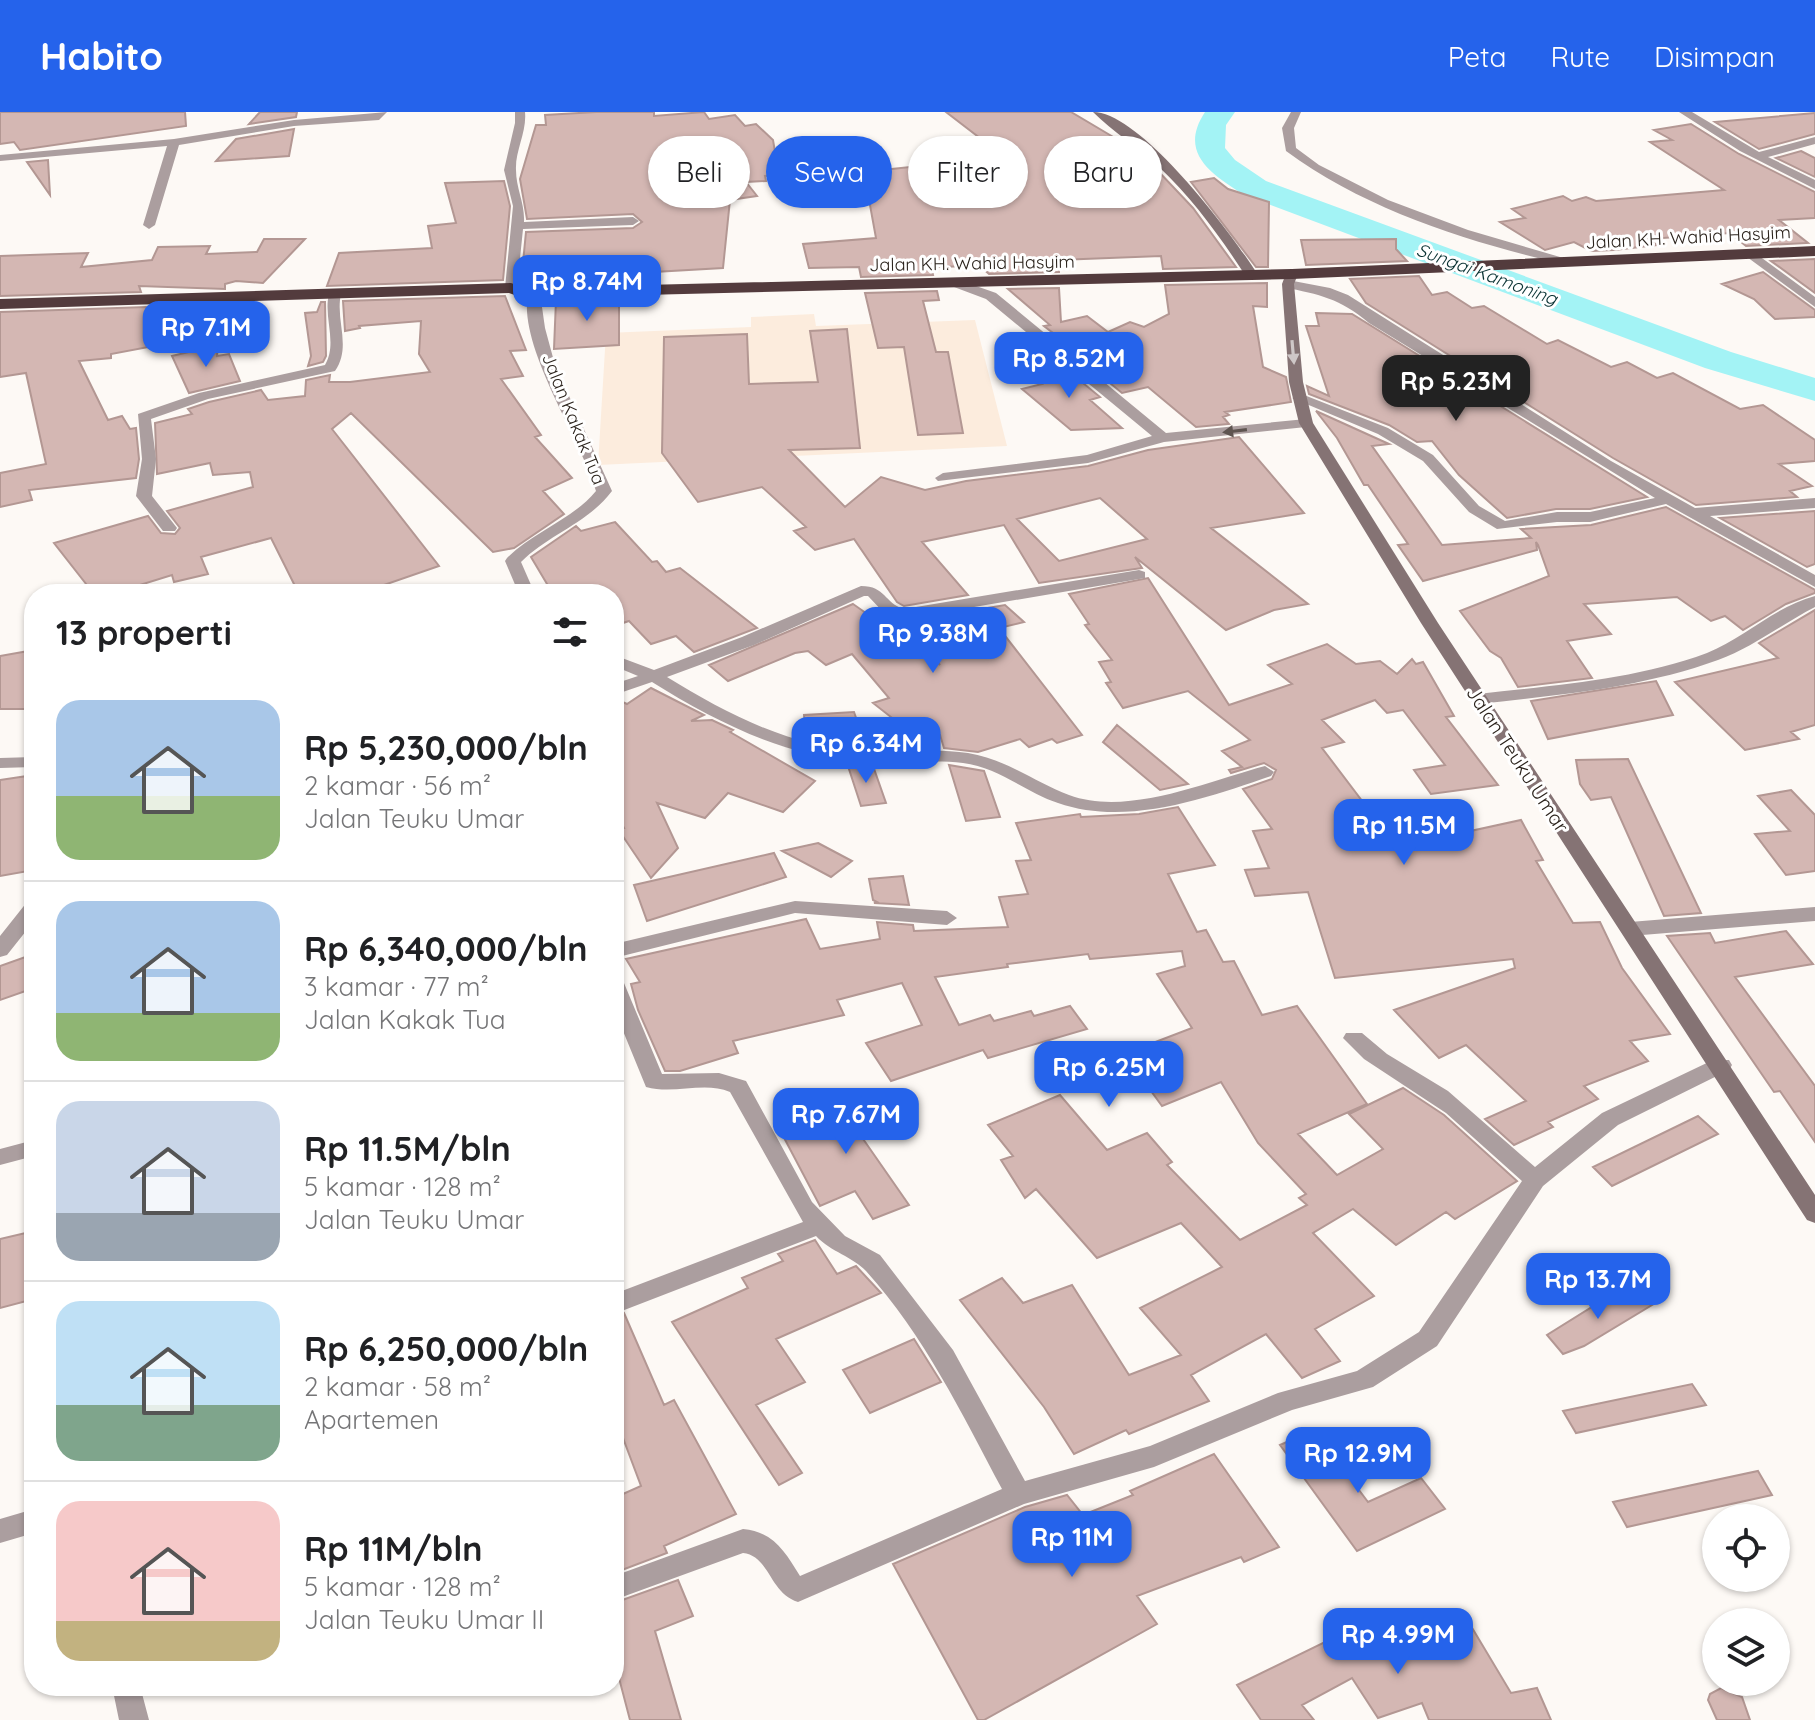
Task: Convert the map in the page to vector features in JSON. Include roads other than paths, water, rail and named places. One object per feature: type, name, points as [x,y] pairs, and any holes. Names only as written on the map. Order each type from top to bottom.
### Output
[{"type":"highway","name":"Jalan KH. Wahid Hasyim","points":[[0,304],[515,299],[523,291],[959,284],[1252,275],[1289,279],[1421,268],[1815,251]]},
{"type":"highway","name":"Jalan KH. Wahid Hasyim","points":[[0,314],[333,299]]},
{"type":"street","points":[[0,158],[174,142],[294,123],[379,117],[382,112]]},
{"type":"street","points":[[520,112],[521,123],[510,170],[519,206],[523,291]]},
{"type":"street","points":[[1098,112],[1163,162],[1227,235],[1252,275]]},
{"type":"street","points":[[1296,112],[1288,128],[1290,149],[1307,165],[1382,201],[1493,241],[1567,262]]},
{"type":"street","points":[[1684,112],[1758,156],[1815,185]]},
{"type":"street","points":[[1758,156],[1815,140]]},
{"type":"street","points":[[149,225],[174,142]]},
{"type":"street","points":[[519,226],[633,221]]},
{"type":"street","points":[[1751,254],[1815,303]]},
{"type":"street","points":[[1289,279],[1345,296],[1374,320],[1451,370],[1815,582]]},
{"type":"street","name":"Jalan Teuku Umar","points":[[1289,279],[1299,398],[1306,423],[1478,699],[1721,1065],[1815,1214]]},
{"type":"street","points":[[991,296],[996,289],[1016,282]]},
{"type":"street","points":[[959,284],[991,296],[1163,438]]},
{"type":"street","name":"Jalan Kakak Tua","points":[[523,291],[566,408],[600,473],[604,491],[581,516],[523,548],[513,561],[523,584]]},
{"type":"street","points":[[169,528],[144,496],[149,459],[143,417],[219,392],[330,368],[336,362],[337,352],[333,299]]},
{"type":"street","points":[[1299,398],[1383,431],[1428,458],[1474,509],[1503,526],[1557,517],[1615,513],[1670,499]]},
{"type":"street","points":[[943,478],[1088,459],[1163,438],[1306,423]]},
{"type":"street","points":[[1693,513],[1813,505]]},
{"type":"street","points":[[624,686],[748,641],[861,591],[872,591],[892,611],[904,614],[1139,575]]},
{"type":"street","points":[[1478,699],[1572,688],[1672,670],[1717,655],[1815,601]]},
{"type":"street","points":[[624,664],[654,676],[745,727],[810,749],[859,757],[976,759],[1014,772],[1072,802],[1146,801],[1265,772]]},
{"type":"street","points":[[0,763],[24,762]]},
{"type":"street","points":[[624,949],[795,907],[947,918]]},
{"type":"street","points":[[1630,929],[1815,914]]},
{"type":"street","points":[[0,950],[24,920]]},
{"type":"street","points":[[624,1031],[654,1081],[667,1084],[720,1081],[738,1087],[804,1208],[837,1243],[872,1262],[944,1357],[1019,1494]]},
{"type":"street","points":[[1354,1038],[1382,1063],[1424,1085],[1535,1180]]},
{"type":"street","points":[[624,1584],[743,1541],[756,1541],[765,1546],[792,1588],[798,1590],[1019,1494],[1154,1456],[1287,1401],[1364,1380],[1428,1339],[1535,1180],[1610,1119],[1721,1065]]},
{"type":"street","points":[[0,1157],[24,1151]]},
{"type":"street","points":[[624,1300],[820,1225]]},
{"type":"street","points":[[0,1531],[24,1524]]},
{"type":"street","points":[[128,1696],[134,1720]]},
{"type":"waterway","name":"Sungai Kamoning","points":[[1220,112],[1211,125],[1208,137],[1210,148],[1215,158],[1255,188],[1718,360],[1815,390]]}]
